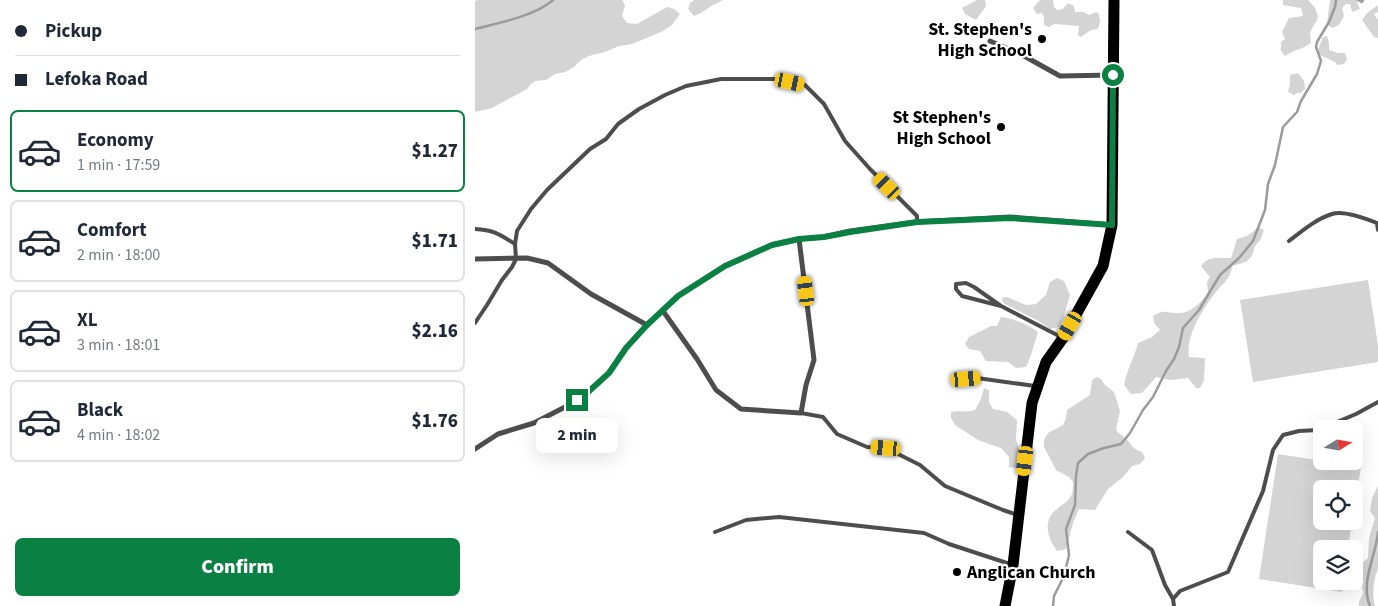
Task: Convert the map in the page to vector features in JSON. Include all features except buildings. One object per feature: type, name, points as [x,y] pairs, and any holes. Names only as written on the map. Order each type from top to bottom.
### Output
[{"type":"main road","points":[[1005,606],[1013,564],[1032,402],[1046,362],[1063,338],[1103,266],[1112,225],[1114,0]]},
{"type":"street","points":[[990,41],[1024,56],[1060,76],[1113,75]]},
{"type":"street","points":[[475,449],[498,434],[534,423],[587,393],[609,373],[626,348],[647,325],[678,296],[725,266],[772,245],[799,239],[824,237],[917,222],[1010,218],[1112,225]]},
{"type":"street","points":[[663,311],[716,390],[741,409],[801,413],[806,385],[814,360],[799,239]]},
{"type":"street","points":[[475,259],[527,258],[548,263],[591,294],[647,325]]},
{"type":"lane","points":[[475,323],[502,280],[512,268],[516,259],[515,244],[517,231],[531,209],[547,190],[590,149],[606,139],[618,124],[639,109],[686,86],[721,79],[774,78],[805,85],[824,104],[845,142],[917,216],[917,222]]},
{"type":"lane","points":[[1289,241],[1313,224],[1334,213],[1361,216],[1377,223],[1378,230]]},
{"type":"lane","points":[[475,230],[498,233],[515,244]]},
{"type":"lane","points":[[1001,306],[962,296],[956,290],[956,284],[966,283],[974,287],[1001,306],[1063,338]]},
{"type":"lane","points":[[955,380],[977,378],[1037,386]]},
{"type":"lane","points":[[1173,599],[1180,591],[1228,572],[1263,491],[1273,450],[1283,435],[1299,431],[1318,430],[1356,414],[1378,402]]},
{"type":"lane","points":[[801,413],[823,417],[837,434],[867,447],[886,448],[920,465],[945,486],[1019,515]]},
{"type":"lane","points":[[715,532],[746,520],[779,517],[924,533],[949,544],[1013,564]]},
{"type":"lane","points":[[1128,532],[1152,550],[1165,585],[1173,599],[1174,606]]},
{"type":"shaded area","points":[[622,0],[625,5],[622,16],[627,23],[637,24],[667,7],[674,9],[680,14],[672,25],[661,32],[632,44],[619,46],[589,56],[565,72],[555,74],[546,80],[535,81],[527,89],[492,108],[475,112],[475,1]]},
{"type":"shaded area","points":[[694,0],[723,0],[694,16],[688,9],[690,3]]},
{"type":"shaded area","points":[[977,0],[985,0],[986,6],[976,20],[965,14],[962,8]]},
{"type":"shaded area","points":[[1040,0],[1053,0],[1054,7],[1057,10],[1063,9],[1068,3],[1074,6],[1075,12],[1083,12],[1089,15],[1096,12],[1099,14],[1100,22],[1098,29],[1091,30],[1081,37],[1078,35],[1079,26],[1054,24],[1049,27],[1044,25],[1042,13],[1037,14],[1033,8]]},
{"type":"shaded area","points":[[1283,0],[1308,0],[1315,8],[1318,16],[1310,32],[1311,43],[1285,56],[1281,51],[1281,42],[1285,39],[1282,32],[1289,18],[1303,16],[1301,8],[1283,5]]},
{"type":"shaded area","points":[[1330,0],[1357,0],[1360,9],[1352,12],[1350,4],[1346,4],[1342,8],[1344,16],[1339,25],[1332,28],[1327,24]]},
{"type":"shaded area","points":[[1378,5],[1378,12],[1374,14],[1378,20],[1378,38],[1374,37],[1362,20],[1367,13]]},
{"type":"shaded area","points":[[1327,36],[1329,50],[1345,53],[1347,59],[1344,64],[1337,65],[1318,53],[1323,37]]},
{"type":"shaded area","points":[[1298,73],[1304,81],[1305,89],[1301,93],[1294,95],[1288,92],[1290,75]]},
{"type":"shaded area","points":[[1258,227],[1264,230],[1252,256],[1246,262],[1232,266],[1228,278],[1209,302],[1193,329],[1190,339],[1189,357],[1205,358],[1204,380],[1200,388],[1196,388],[1188,378],[1170,380],[1156,377],[1142,393],[1131,394],[1124,385],[1138,343],[1152,337],[1160,330],[1154,323],[1153,316],[1164,312],[1184,312],[1196,306],[1208,292],[1207,282],[1210,277],[1201,266],[1204,262],[1211,259],[1231,258],[1237,239],[1248,235]]},
{"type":"shaded area","points":[[1057,278],[1064,281],[1070,295],[1059,327],[1050,329],[1037,320],[1003,303],[1002,298],[1007,297],[1026,305],[1036,304],[1046,295],[1050,282]]},
{"type":"shaded area","points":[[1368,280],[1378,345],[1378,362],[1253,382],[1240,300]]},
{"type":"shaded area","points":[[1001,317],[1021,322],[1038,332],[1026,367],[1016,368],[1008,362],[986,361],[980,351],[969,349],[965,344],[969,337],[991,326],[997,326]]},
{"type":"shaded area","points":[[1097,377],[1114,392],[1120,411],[1117,431],[1134,448],[1142,452],[1145,458],[1140,464],[1132,466],[1123,477],[1108,489],[1095,510],[1079,509],[1066,549],[1057,551],[1049,534],[1048,523],[1053,513],[1071,496],[1073,482],[1069,477],[1056,470],[1044,447],[1044,440],[1048,433],[1063,425],[1067,410],[1090,395],[1092,380]]},
{"type":"shaded area","points":[[984,388],[989,390],[989,402],[993,409],[1007,412],[1017,420],[1016,439],[1019,449],[1016,468],[1009,467],[1009,457],[1001,448],[978,440],[955,425],[951,418],[951,412],[975,410]]},
{"type":"shaded area","points":[[1278,454],[1313,459],[1313,470],[1361,470],[1359,480],[1313,480],[1313,530],[1351,530],[1349,540],[1313,540],[1313,587],[1259,579]]},
{"type":"shaded area","points":[[1378,486],[1378,569],[1373,587],[1375,606],[1359,606],[1363,595],[1363,562],[1368,558],[1369,538],[1375,518],[1370,511],[1372,498]]},
{"type":"waterway","points":[[475,29],[526,15],[553,0]]},
{"type":"waterway","points":[[1053,606],[1054,596],[1064,576],[1069,555],[1066,529],[1075,505],[1078,463],[1088,454],[1121,444],[1130,433],[1174,359],[1183,328],[1199,310],[1220,275],[1239,258],[1253,241],[1265,210],[1268,184],[1275,165],[1283,127],[1297,112],[1301,101],[1317,74],[1321,61],[1316,47],[1317,42],[1329,22],[1336,0]]},
{"type":"waterway","points":[[1358,0],[1362,2],[1363,0]]},
{"type":"waterway","points":[[1370,606],[1367,597],[1368,578],[1378,532]]},
{"type":"place","name":"St. Stephen's High School","points":[[1042,39]]},
{"type":"place","name":"St Stephen's High School","points":[[1001,127]]},
{"type":"place","name":"Anglican Church","points":[[957,572]]},
{"type":"route","points":[[577,400],[609,373],[626,348],[678,296],[725,266],[772,245],[799,239],[824,237],[917,222],[1010,218],[1112,225],[1113,75]]}]
